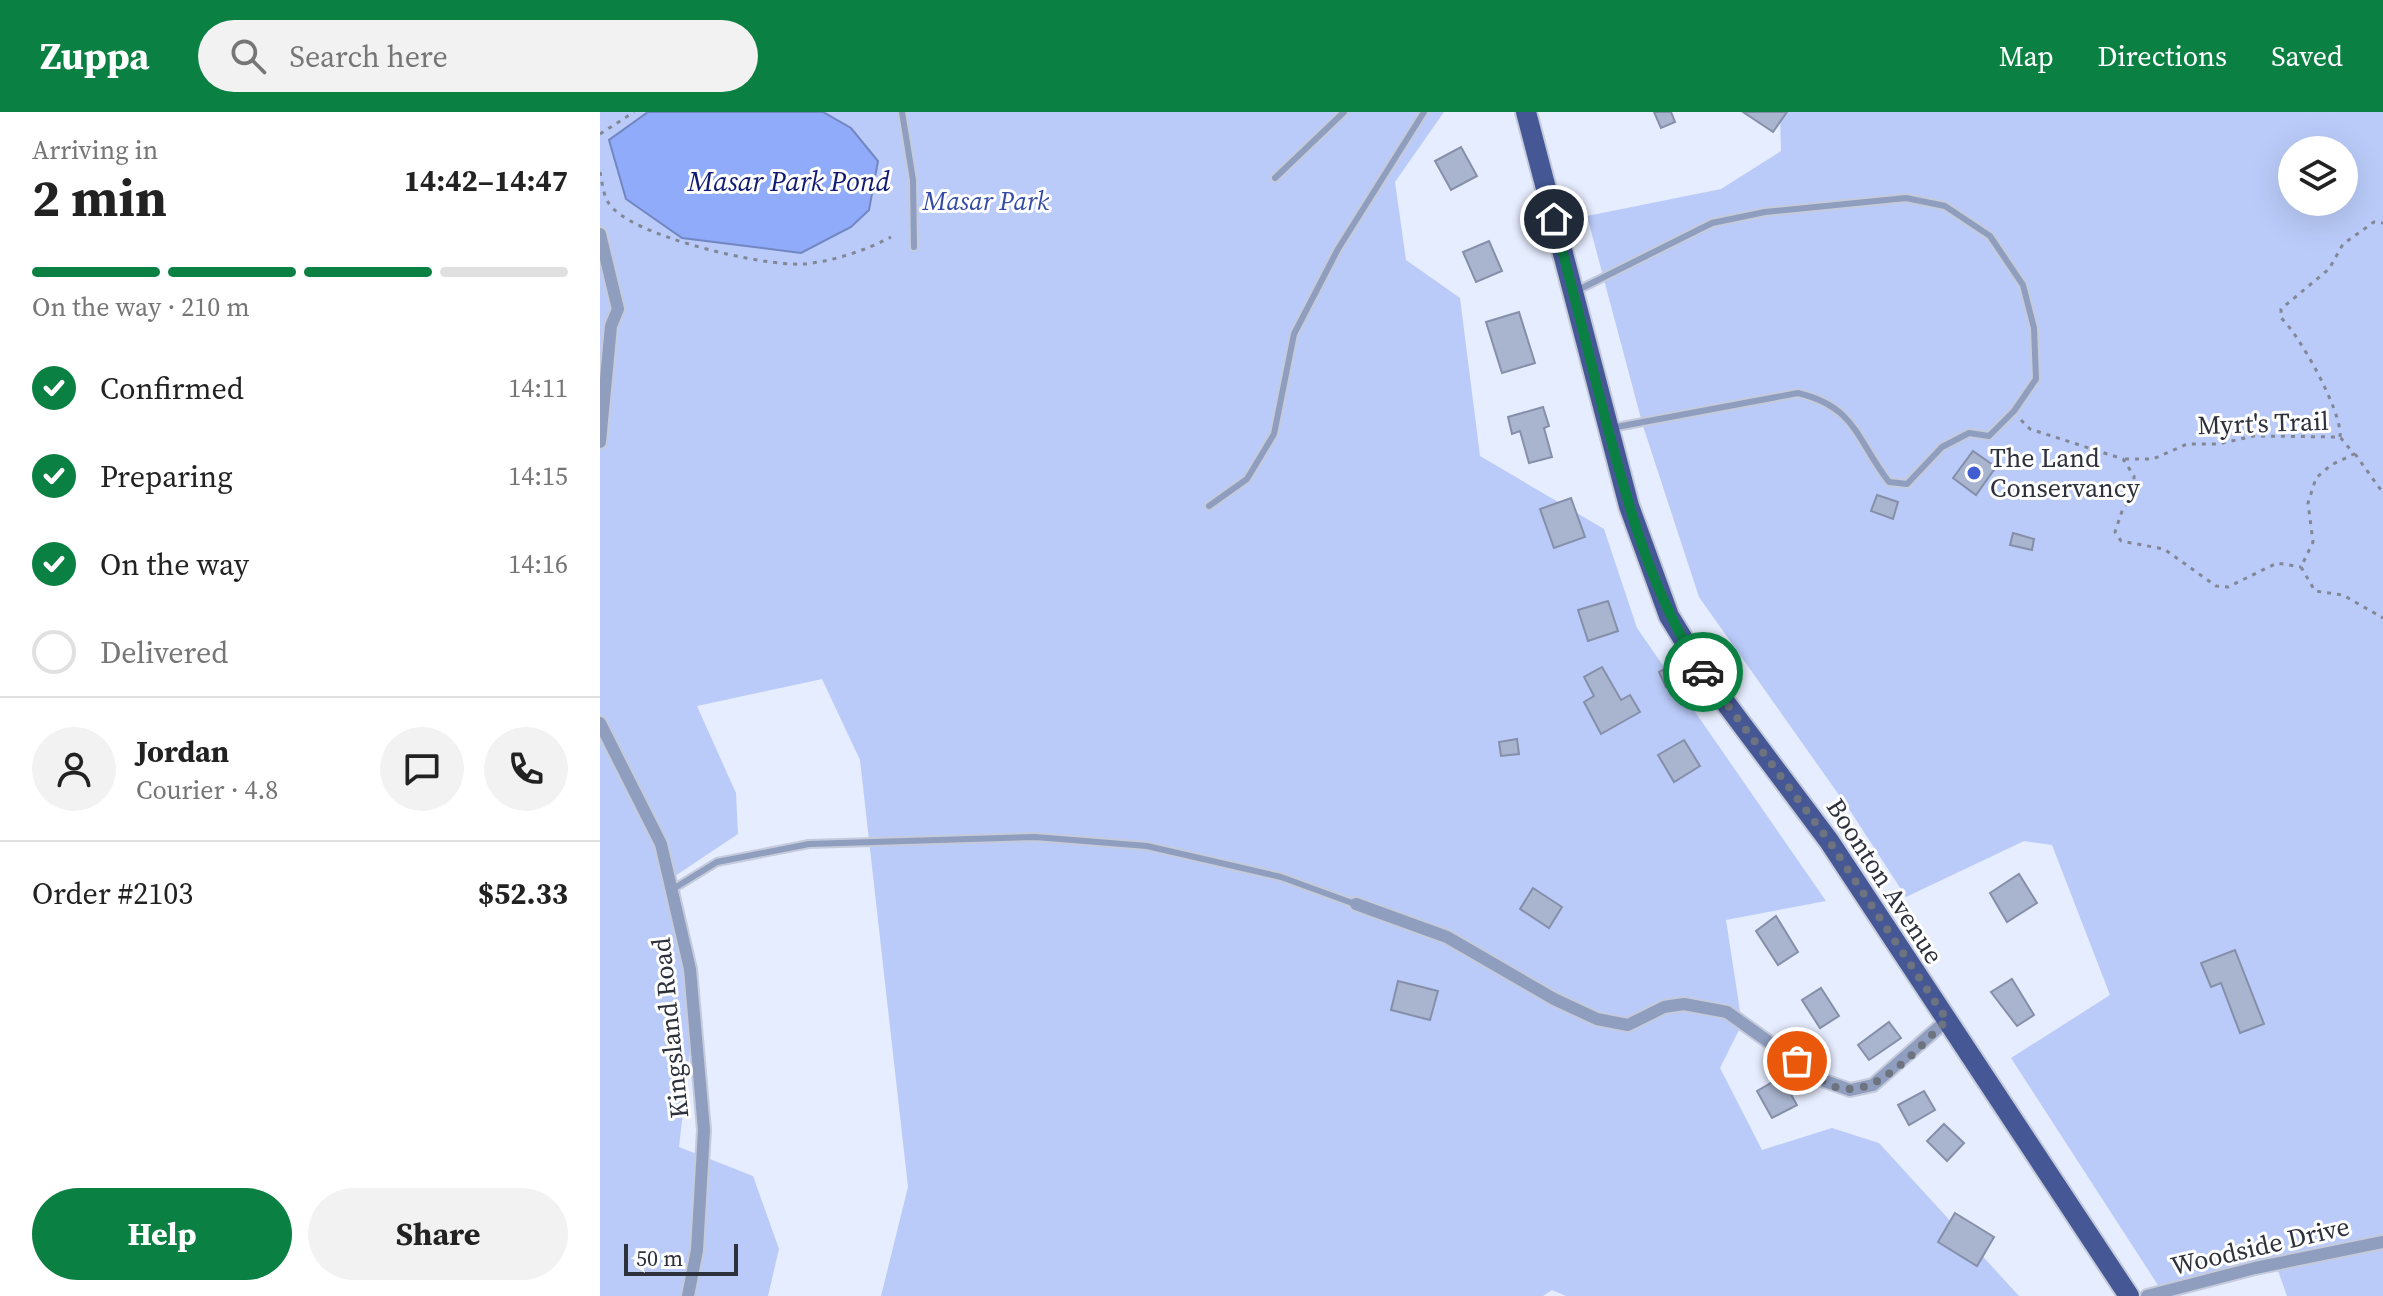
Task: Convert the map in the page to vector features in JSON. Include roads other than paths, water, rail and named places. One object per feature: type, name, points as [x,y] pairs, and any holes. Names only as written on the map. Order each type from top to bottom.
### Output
[{"type":"main road","name":"Boonton Avenue","points":[[1526,112],[1608,428],[1656,587],[1684,643],[1829,841],[2129,1296]]},
{"type":"street","points":[[600,234],[618,309],[611,326],[600,442]]},
{"type":"street","name":"Kingsland Road","points":[[600,723],[661,844],[690,969],[704,1130],[697,1250],[688,1296]]},
{"type":"street","points":[[1356,904],[1447,937],[1554,999],[1597,1019],[1628,1025],[1664,1007],[1684,1004],[1727,1012],[1822,1080],[1850,1090],[1873,1085],[1947,1020]]},
{"type":"street","name":"Woodside Drive","points":[[2147,1296],[2255,1268],[2383,1242]]},
{"type":"lane","points":[[902,112],[913,180],[914,247]]},
{"type":"lane","points":[[1275,178],[1344,112]]},
{"type":"lane","points":[[1209,506],[1247,479],[1274,434],[1294,334],[1338,249],[1424,112]]},
{"type":"lane","points":[[1573,293],[1712,223],[1765,212],[1906,198],[1945,206],[1990,236],[2023,285],[2034,328],[2036,379],[2014,411],[1989,436],[1969,433],[1942,447],[1907,484],[1889,482],[1869,455],[1849,418],[1824,399],[1798,393],[1608,428]]},
{"type":"lane","points":[[673,889],[717,862],[809,844],[1035,837],[1147,846],[1281,877],[1356,904]]},
{"type":"water","name":"Masar Park Pond","points":[[648,112],[823,112],[851,128],[878,161],[869,210],[851,227],[801,253],[682,238],[626,199],[609,140]]},
{"type":"place","name":"The Land Conservancy","points":[[1974,473]]},
{"type":"park label","name":"Masar Park","points":[[986,201]]}]
